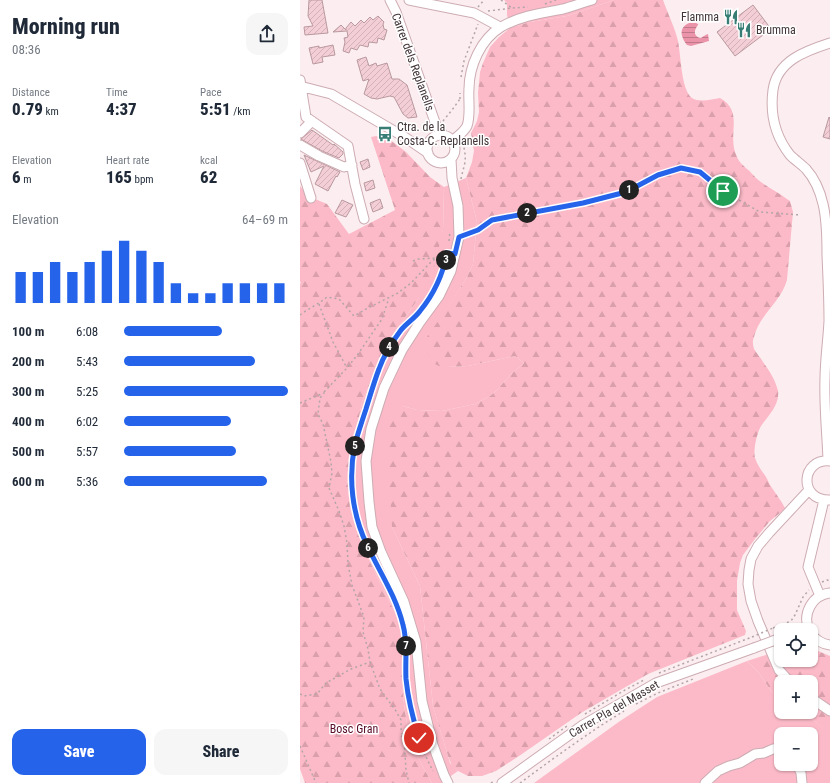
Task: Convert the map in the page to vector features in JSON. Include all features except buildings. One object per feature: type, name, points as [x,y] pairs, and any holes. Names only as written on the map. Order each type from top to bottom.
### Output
[{"type":"street","name":"Carrer dels Replanells","points":[[390,0],[396,12],[436,125],[436,138]]},
{"type":"street","points":[[409,0],[474,13],[500,27]]},
{"type":"street","points":[[406,138],[421,142],[436,138],[456,138],[464,131],[468,120],[468,88],[472,67],[477,54],[484,43],[500,27],[521,18],[570,7],[592,0]]},
{"type":"street","points":[[820,596],[808,567],[827,500],[816,497],[809,490],[807,480],[813,465],[823,460],[829,460],[824,378],[829,322],[828,217],[814,180],[806,169],[791,156],[783,145],[776,131],[772,104],[775,81],[779,72],[786,64],[805,52],[830,43]]},
{"type":"street","points":[[364,219],[348,146],[306,117],[300,84],[331,94],[406,138],[428,153],[432,159],[439,163],[453,182]]},
{"type":"street","points":[[300,133],[312,121]]},
{"type":"street","points":[[428,153],[428,146],[436,138]]},
{"type":"street","points":[[439,163],[446,162],[451,159],[455,153],[456,138]]},
{"type":"street","points":[[300,145],[319,156],[344,167],[352,165]]},
{"type":"street","points":[[448,783],[433,745],[424,709],[421,694],[416,642],[404,602],[381,552],[372,527],[366,461],[371,429],[384,388],[402,350],[439,296],[452,271],[451,254],[459,237],[458,206],[453,182],[451,159]]},
{"type":"street","points":[[300,163],[311,198]]},
{"type":"street","points":[[784,675],[779,670],[751,601],[748,584],[749,570],[751,559],[758,546],[809,490]]},
{"type":"street","points":[[806,623],[807,613],[814,600],[820,596],[830,593]]},
{"type":"street","name":"Carrer Pla del Masset","points":[[502,783],[583,725],[656,684],[774,640]]},
{"type":"street","points":[[818,641],[830,645]]},
{"type":"street","points":[[818,703],[830,711]]},
{"type":"street","points":[[705,783],[718,771],[728,766],[740,763],[755,754],[764,753],[774,749]]},
{"type":"street","points":[[800,771],[802,783]]},
{"type":"path","points":[[501,0],[512,8]]},
{"type":"path","points":[[540,5],[555,0]]},
{"type":"path","points":[[474,13],[529,7]]},
{"type":"path","points":[[436,125],[441,122],[460,99]]},
{"type":"path","points":[[453,182],[460,185],[465,164],[465,152],[462,141],[456,138]]},
{"type":"path","points":[[459,237],[478,230],[492,220],[583,203],[626,192],[658,175],[681,168],[700,172],[723,191],[760,212],[800,215]]},
{"type":"path","points":[[450,228],[451,254]]},
{"type":"path","points":[[300,315],[328,297],[339,299],[354,316],[398,294],[441,254],[451,254]]},
{"type":"path","points":[[446,258],[451,254]]},
{"type":"path","points":[[413,262],[418,259],[436,258]]},
{"type":"path","points":[[389,298],[382,318],[358,354],[320,398],[318,414],[323,424],[331,462],[332,472],[329,488],[344,526],[352,585],[364,617],[364,632],[370,662],[380,689],[401,720],[406,770],[409,783]]},
{"type":"path","points":[[319,304],[333,342],[347,368]]},
{"type":"path","points":[[384,580],[364,538],[356,514],[353,498],[352,461],[355,444],[381,362],[392,342],[401,330],[415,316]]},
{"type":"path","points":[[300,403],[324,393]]},
{"type":"path","points":[[822,582],[827,580],[830,581]]},
{"type":"path","points":[[752,636],[791,621],[803,597],[811,588]]},
{"type":"path","points":[[404,631],[406,642],[406,678],[411,711],[419,738],[434,772]]},
{"type":"path","points":[[300,694],[304,696],[317,694],[326,683],[351,669],[370,662]]},
{"type":"path","points":[[633,706],[658,693],[695,678]]},
{"type":"path","points":[[520,783],[594,730],[626,710]]},
{"type":"path","points":[[300,746],[316,783]]},
{"type":"green space","points":[[504,0],[614,0],[567,16],[530,22],[510,28],[507,15],[507,3]]},
{"type":"green space","points":[[614,0],[663,0],[677,36],[682,72],[688,94],[692,98],[699,100],[720,98],[727,104],[732,110],[734,124],[733,140],[737,157],[759,181],[790,201],[793,212],[787,280],[780,295],[760,322],[753,338],[754,349],[768,368],[778,391],[775,406],[758,433],[755,446],[755,458],[785,508],[770,521],[755,539],[743,555],[740,563],[737,581],[737,610],[746,631],[745,635],[648,674],[581,713],[496,771],[482,776],[468,776],[452,766],[433,706],[420,586],[392,527],[386,429],[396,409],[403,406],[417,410],[442,411],[475,404],[496,391],[511,374],[524,363],[515,356],[468,366],[446,367],[433,363],[426,350],[425,342],[428,335],[447,309],[467,277],[473,264],[477,222],[466,178],[472,162],[474,151],[471,133],[477,121],[479,112],[478,93],[480,72],[490,47],[510,28],[530,22],[567,16]]},
{"type":"green space","name":"Bosc Gran","points":[[376,136],[390,140],[397,145],[406,152],[430,177],[444,187],[443,230],[434,268],[418,299],[388,342],[362,402],[347,476],[350,508],[368,558],[399,621],[403,697],[409,738],[432,783],[305,783],[300,769],[300,186],[308,196],[327,204],[349,234],[395,210],[371,137]]},
{"type":"green space","points":[[466,178],[477,222],[473,264],[447,310],[446,367],[468,366],[515,356],[524,363],[511,374],[496,391],[475,404],[442,411],[417,410],[403,406],[392,527],[420,586],[433,706],[450,763],[458,771],[441,783],[432,783],[409,738],[403,697],[399,621],[368,558],[350,508],[347,476],[362,402],[388,342],[418,299],[443,230],[444,187]]},
{"type":"green space","points":[[818,651],[830,656],[830,735],[812,719],[818,719],[818,675],[774,675],[774,693],[758,672],[747,661],[774,652],[774,667],[818,667]]},
{"type":"green space","points":[[747,661],[758,672],[774,693],[774,719],[812,719],[830,734],[830,783],[534,783],[620,721],[657,697]]},
{"type":"shaded area","points":[[689,23],[698,24],[695,30],[696,35],[701,38],[708,34],[709,41],[691,46],[687,45],[682,36],[682,30],[683,27]]},
{"type":"place","name":"Flamma","points":[[731,17]]},
{"type":"place","name":"Brumma","points":[[744,30]]},
{"type":"place","name":"Ctra. de la Costa-C. Replanells","points":[[385,134]]},
{"type":"route","points":[[419,738],[414,724],[408,696],[404,625],[391,594],[361,532],[353,498],[352,461],[355,444],[376,375],[385,354],[401,330],[420,311],[430,297],[441,276],[447,253],[455,254],[459,237],[478,230],[492,220],[583,203],[626,192],[658,175],[681,168],[700,172],[723,191]]}]
